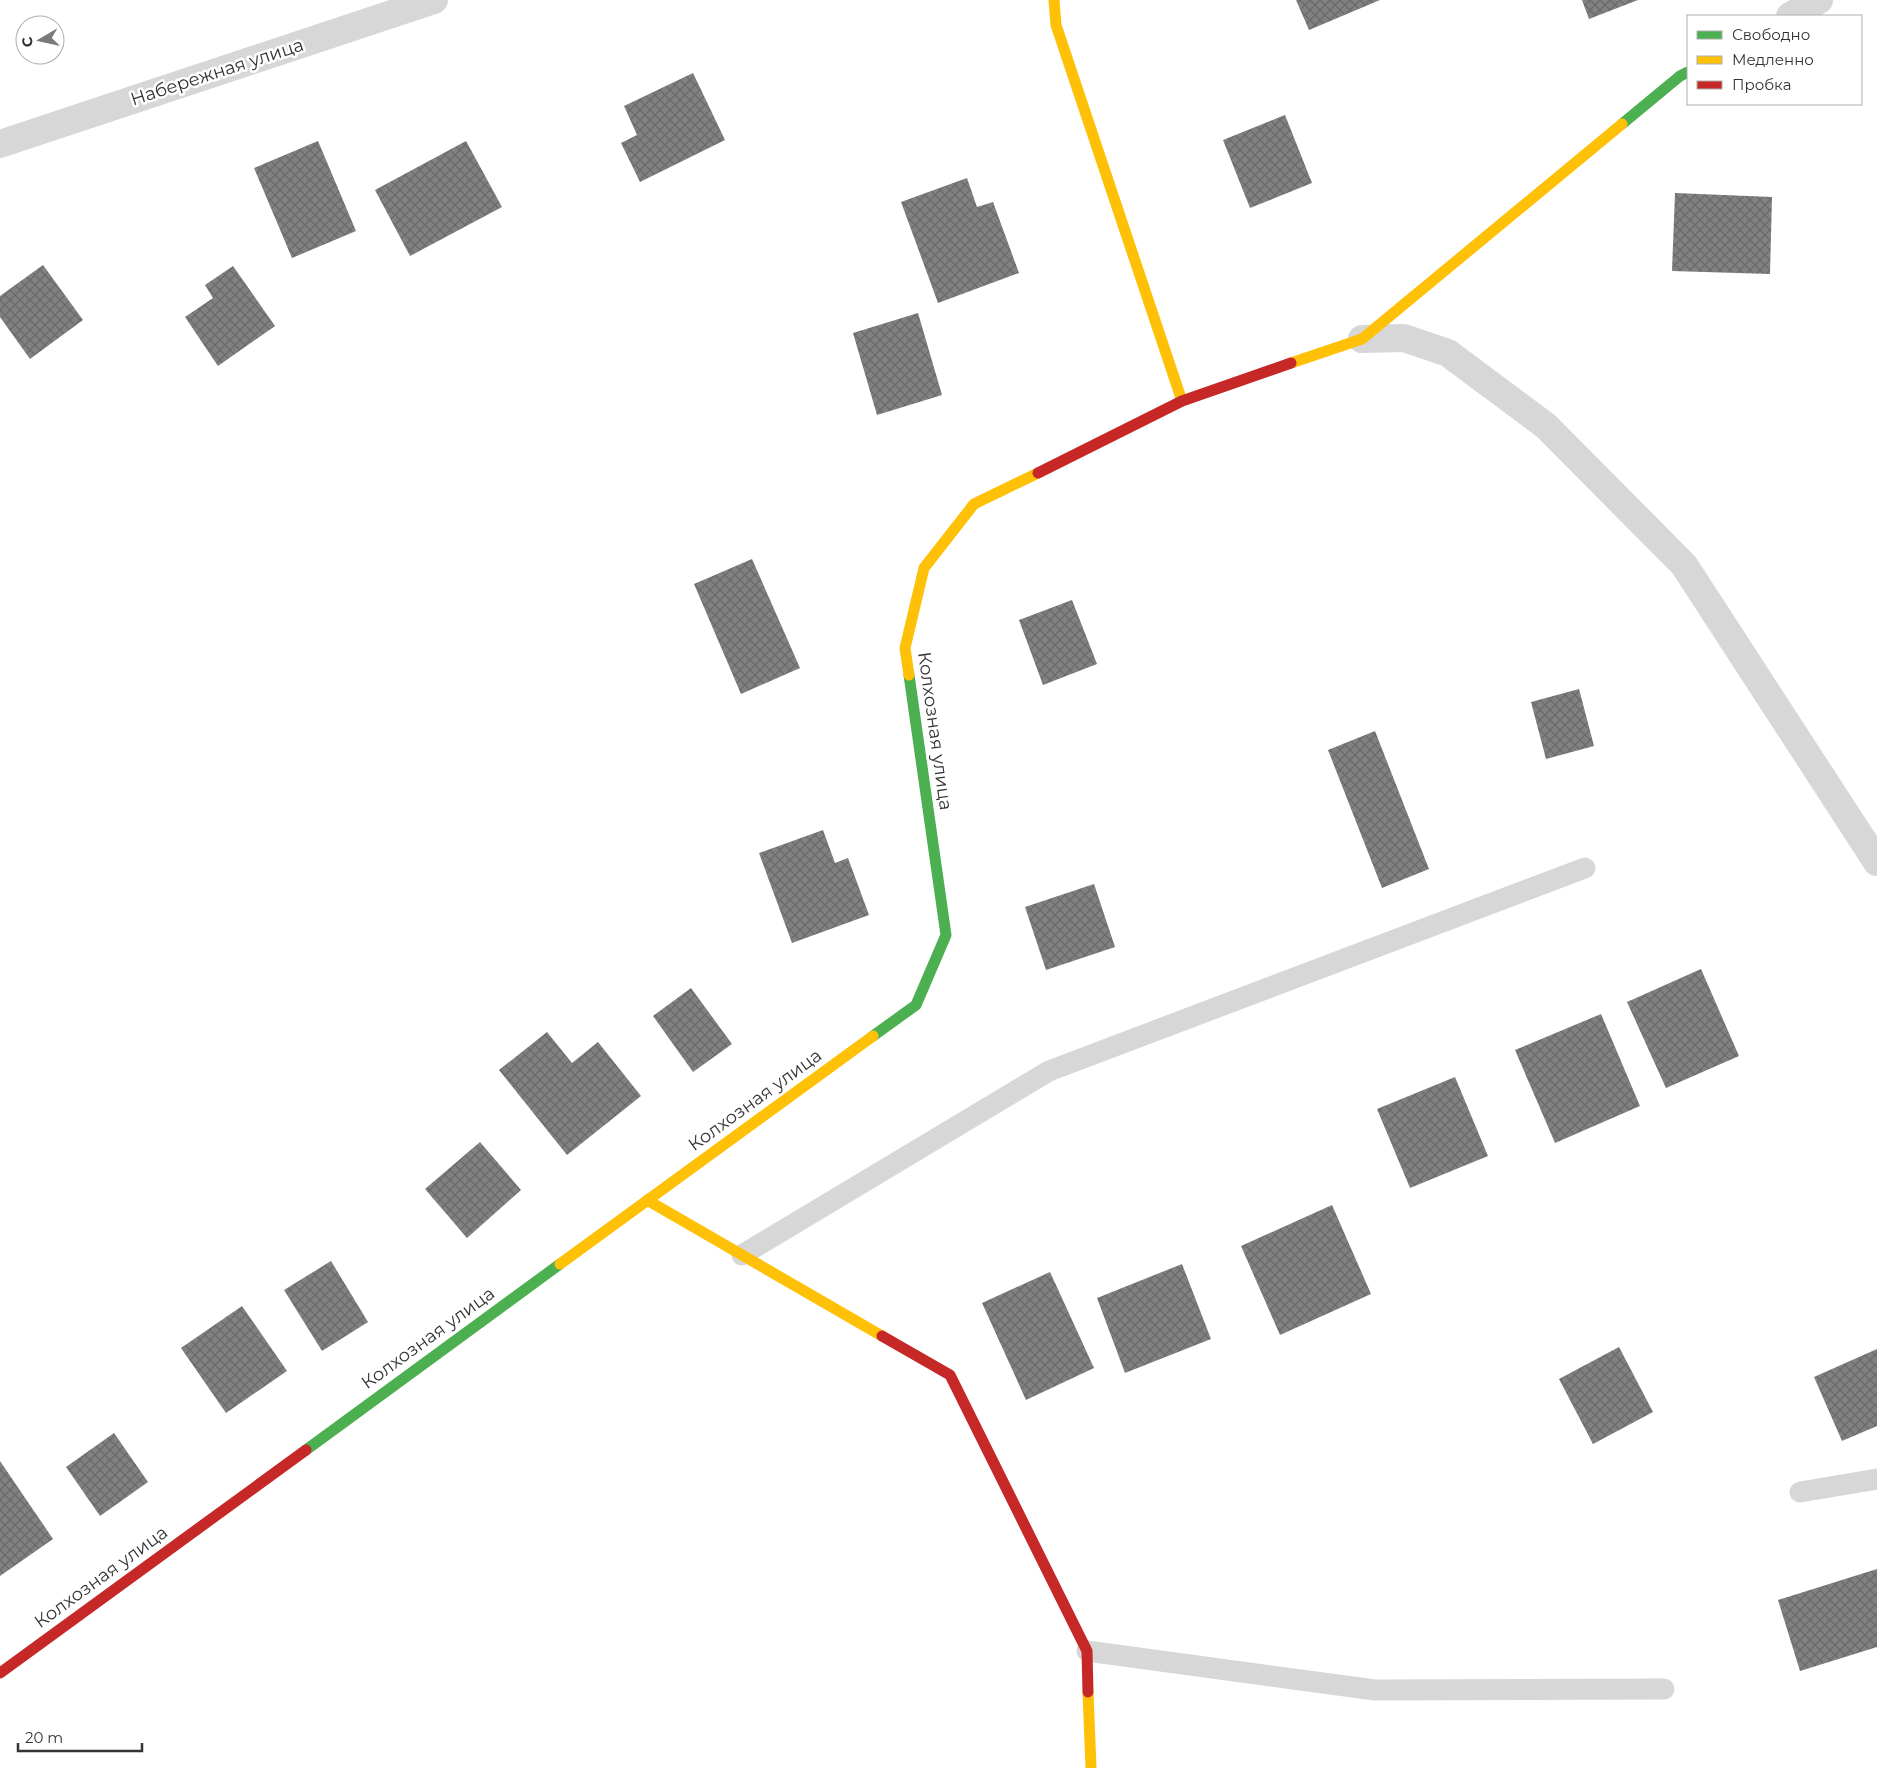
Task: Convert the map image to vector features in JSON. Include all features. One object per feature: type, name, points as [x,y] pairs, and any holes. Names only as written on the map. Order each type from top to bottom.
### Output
[{"type":"street","name":"Набережная улица","points":[[0,144],[434,0]]},
{"type":"street","points":[[1054,0],[1056,25],[1182,401]]},
{"type":"street","points":[[1792,15],[1819,0]]},
{"type":"street","points":[[1362,339],[1672,82],[1687,73]]},
{"type":"street","points":[[1362,339],[1404,338],[1448,353],[1546,426],[1684,565],[1877,862]]},
{"type":"street","name":"Колхозная улица","points":[[0,1672],[916,1005],[946,935],[905,648],[924,568],[974,504],[1182,401],[1362,339]]},
{"type":"street","points":[[647,1200],[950,1375],[1087,1651],[1091,1768]]},
{"type":"lane","points":[[742,1255],[1050,1071],[1584,868]]},
{"type":"lane","points":[[1800,1492],[1877,1479]]},
{"type":"lane","points":[[1087,1651],[1375,1690],[1664,1689]]},
{"type":"building","points":[[1296,0],[1380,0],[1309,30]]},
{"type":"building","points":[[1582,0],[1638,0],[1589,19]]},
{"type":"building","points":[[693,73],[725,140],[640,182],[621,143],[637,135],[624,106]]},
{"type":"building","points":[[1285,115],[1312,183],[1250,208],[1223,140]]},
{"type":"building","points":[[318,141],[356,231],[292,258],[254,168]]},
{"type":"building","points":[[466,141],[502,207],[410,256],[375,190]]},
{"type":"building","points":[[967,178],[977,207],[993,202],[1019,273],[938,303],[901,202]]},
{"type":"building","points":[[1675,193],[1772,197],[1770,274],[1672,271]]},
{"type":"building","points":[[43,265],[83,320],[30,359],[0,317],[0,296]]},
{"type":"building","points":[[233,266],[275,326],[218,366],[185,317],[213,298],[205,285]]},
{"type":"building","points":[[918,313],[942,395],[877,415],[853,333]]},
{"type":"building","points":[[752,559],[800,668],[741,694],[694,584]]},
{"type":"building","points":[[1072,600],[1097,664],[1043,685],[1019,620]]},
{"type":"building","points":[[1579,689],[1594,746],[1546,759],[1531,702]]},
{"type":"building","points":[[1375,731],[1429,869],[1382,888],[1328,750]]},
{"type":"building","points":[[823,830],[835,863],[848,858],[869,915],[792,943],[759,853]]},
{"type":"building","points":[[1094,884],[1115,947],[1046,970],[1025,907]]},
{"type":"building","points":[[1701,969],[1739,1056],[1666,1088],[1627,1002]]},
{"type":"building","points":[[691,988],[732,1044],[693,1072],[653,1016]]},
{"type":"building","points":[[1601,1014],[1640,1106],[1555,1143],[1515,1050]]},
{"type":"building","points":[[547,1032],[572,1063],[598,1042],[641,1096],[567,1155],[499,1070]]},
{"type":"building","points":[[1455,1077],[1488,1156],[1410,1188],[1377,1109]]},
{"type":"building","points":[[480,1142],[521,1190],[467,1238],[425,1189]]},
{"type":"building","points":[[1332,1205],[1371,1294],[1280,1335],[1241,1246]]},
{"type":"building","points":[[331,1261],[368,1322],[322,1351],[284,1290]]},
{"type":"building","points":[[1182,1264],[1211,1339],[1125,1373],[1097,1298]]},
{"type":"building","points":[[1050,1272],[1094,1368],[1026,1400],[982,1303]]},
{"type":"building","points":[[242,1306],[287,1371],[226,1413],[181,1348]]},
{"type":"building","points":[[1619,1347],[1653,1412],[1593,1444],[1559,1379]]},
{"type":"building","points":[[1877,1349],[1877,1426],[1842,1441],[1814,1377]]},
{"type":"building","points":[[114,1433],[148,1482],[100,1516],[66,1467]]},
{"type":"building","points":[[0,1461],[53,1539],[0,1576]]},
{"type":"building","points":[[1877,1569],[1877,1647],[1800,1671],[1778,1600]]},
{"type":"traffic: fast","points":[[1622,124],[1680,76],[1687,72]]},
{"type":"traffic: fast","points":[[873,1036],[916,1005],[946,935],[909,675]]},
{"type":"traffic: fast","points":[[306,1450],[560,1264]]},
{"type":"traffic: slow","points":[[1054,0],[1056,25],[1182,401]]},
{"type":"traffic: slow","points":[[1291,363],[1362,339],[1622,124]]},
{"type":"traffic: slow","points":[[909,675],[905,648],[924,568],[974,504],[1038,473]]},
{"type":"traffic: slow","points":[[560,1264],[873,1036]]},
{"type":"traffic: slow","points":[[647,1200],[882,1336]]},
{"type":"traffic: slow","points":[[1088,1692],[1091,1768]]},
{"type":"traffic: jam","points":[[1038,473],[1182,401],[1291,363]]},
{"type":"traffic: jam","points":[[882,1336],[950,1375],[1087,1651],[1088,1692]]},
{"type":"traffic: jam","points":[[0,1673],[306,1450]]}]
